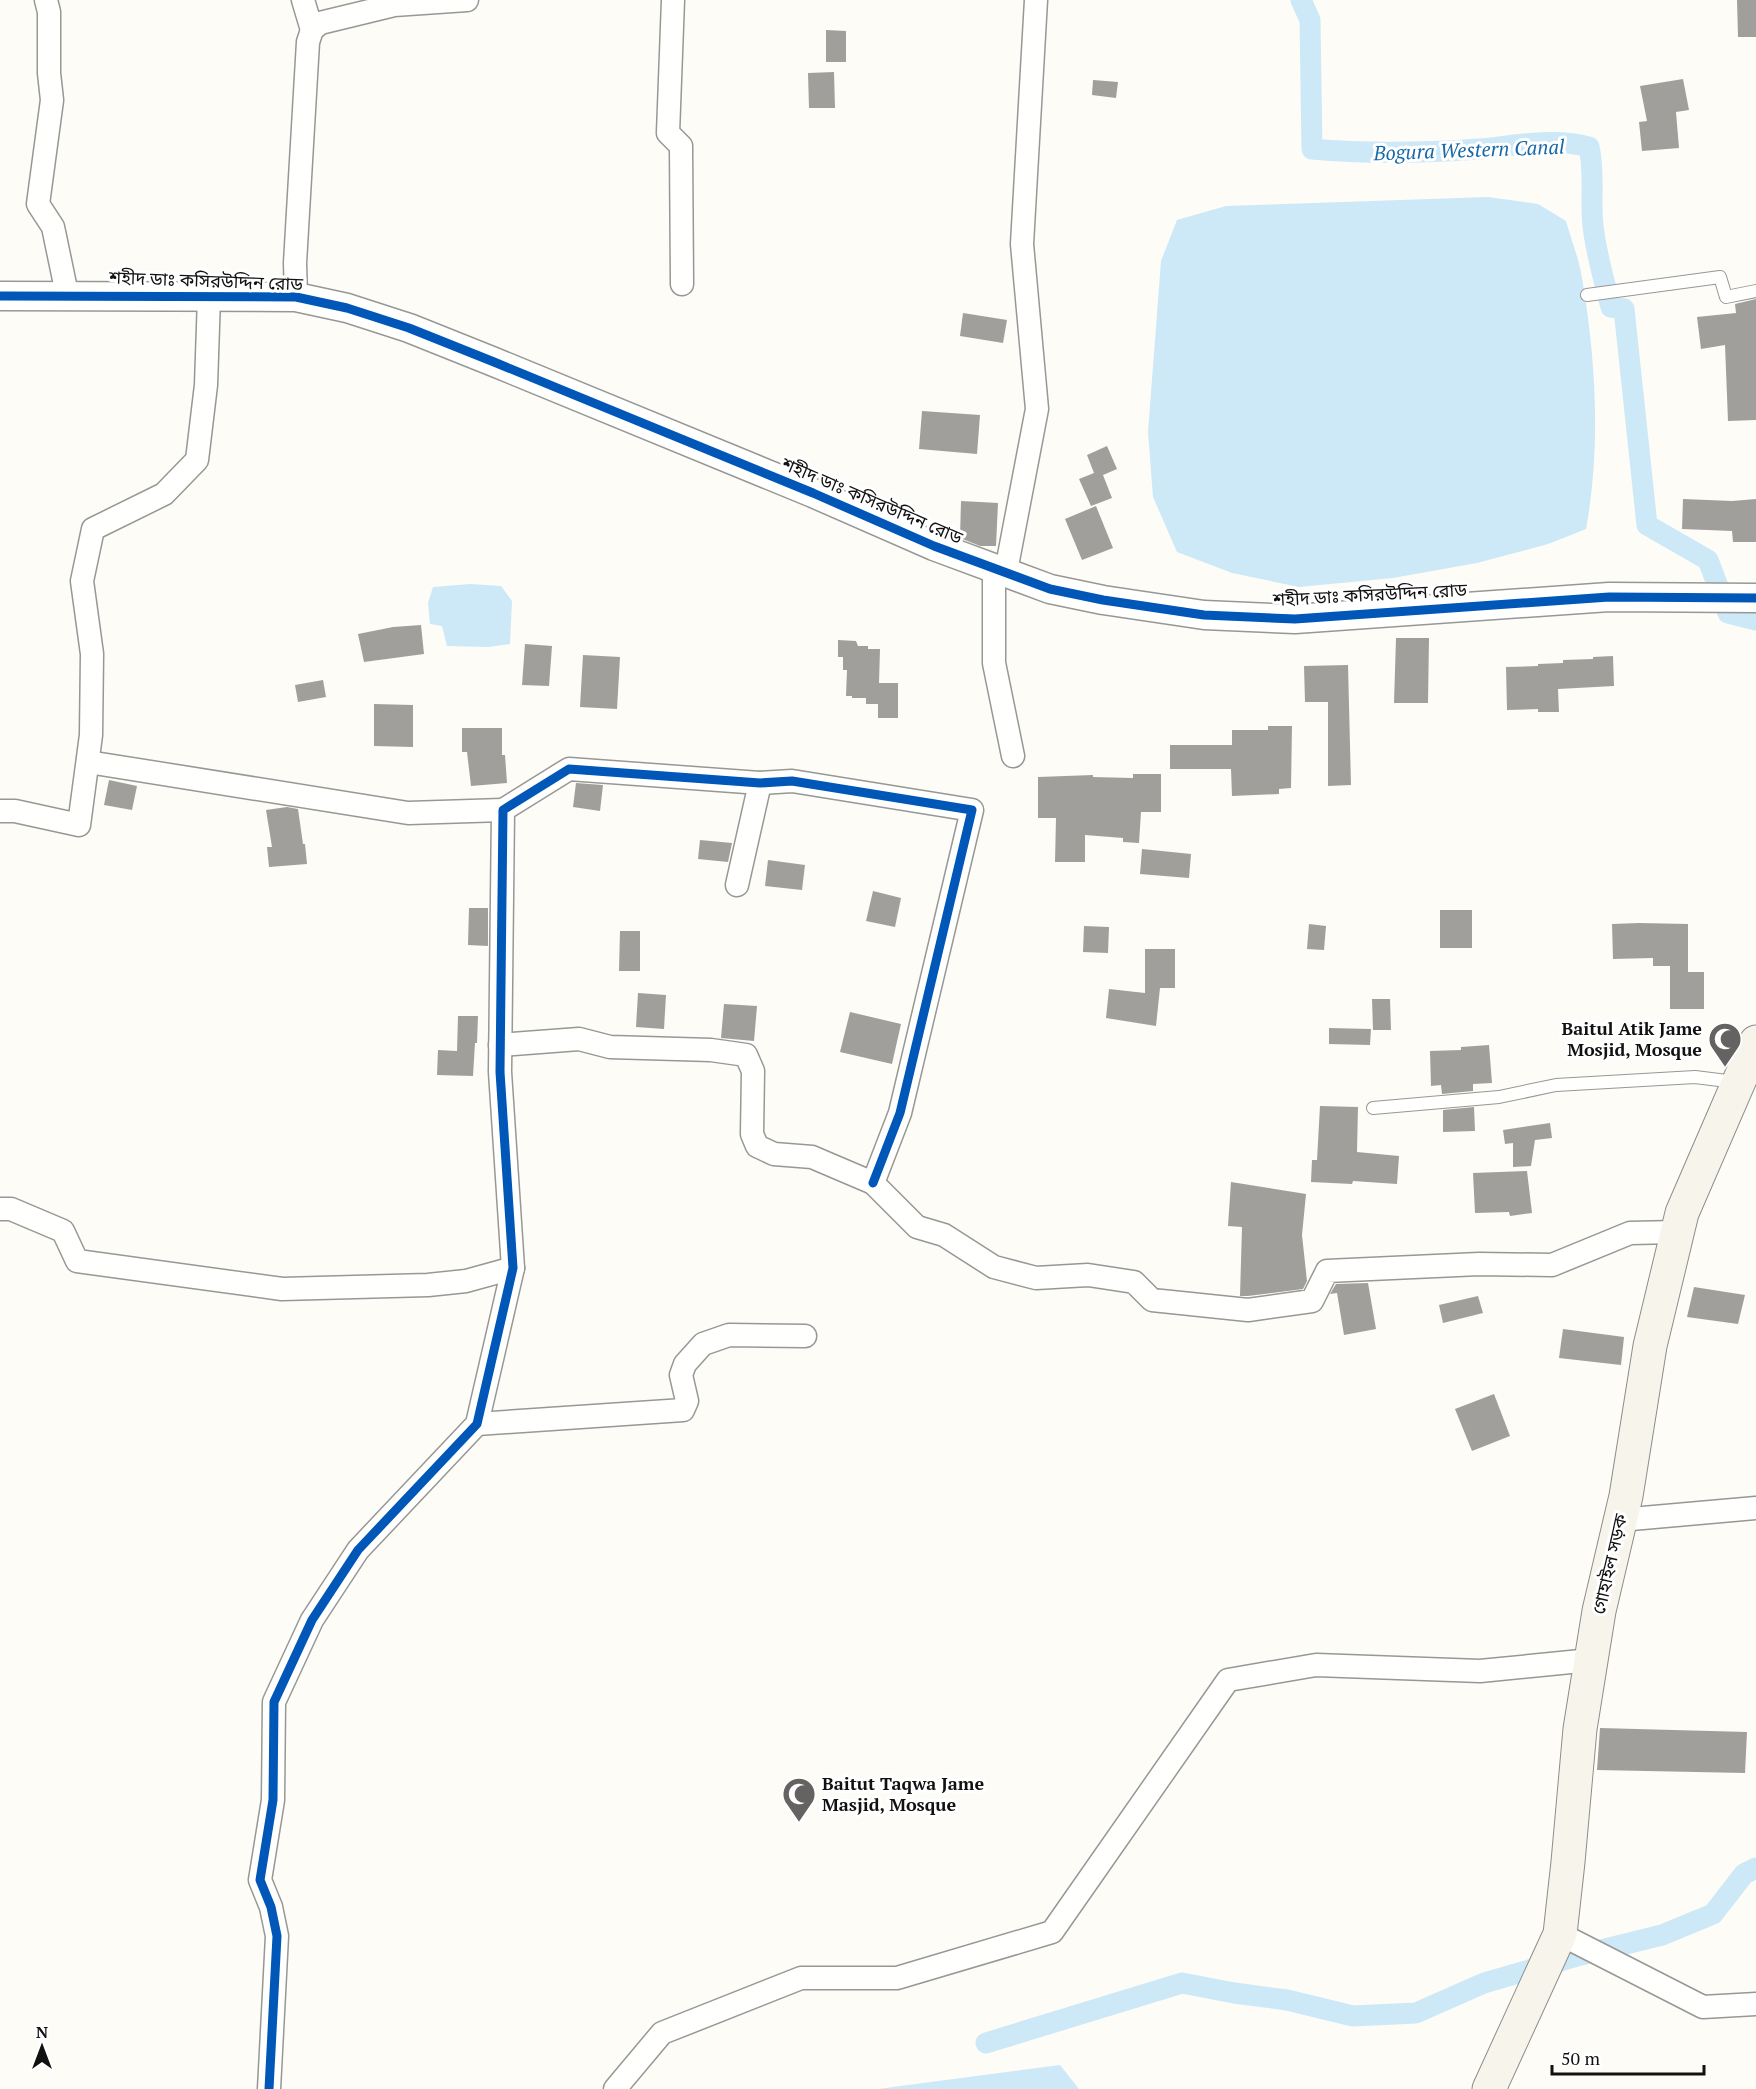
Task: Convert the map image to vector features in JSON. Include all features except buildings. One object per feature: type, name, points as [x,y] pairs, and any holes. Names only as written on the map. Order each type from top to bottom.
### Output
[{"type":"main road","name":"গোহাইল সড়ক","points":[[1489,2089],[1558,1952],[1580,1730],[1599,1611],[1620,1520],[1650,1346],[1682,1213],[1749,1061]]},
{"type":"street","points":[[46,0],[49,12],[49,73],[52,100],[38,204],[52,227],[67,294]]},
{"type":"street","points":[[303,0],[312,30]]},
{"type":"street","points":[[296,297],[295,263],[307,53],[312,30],[320,23],[394,5],[467,0]]},
{"type":"street","points":[[673,0],[668,133],[681,146],[682,284]]},
{"type":"street","points":[[1013,756],[994,663],[1000,569],[1037,410],[1022,244],[1036,0]]},
{"type":"street","name":"শহীদ ডাঃ কসিরউদ্দিন রোড","points":[[0,296],[67,294],[296,297],[347,308],[409,328],[813,493],[934,546],[1050,589],[1103,600],[1204,615],[1295,619],[1609,597],[1746,598]]},
{"type":"street","points":[[0,812],[15,812],[79,825],[91,735],[92,654],[82,581],[93,529],[164,494],[197,460],[206,385],[209,297]]},
{"type":"street","points":[[88,762],[408,813],[503,810],[569,769],[760,783],[792,781],[972,810],[900,1113],[873,1183]]},
{"type":"street","points":[[737,885],[760,783]]},
{"type":"street","points":[[269,2089],[277,1936],[271,1907],[260,1880],[273,1800],[274,1702],[312,1620],[358,1550],[477,1424],[513,1268],[500,1072],[503,810]]},
{"type":"street","points":[[500,1045],[579,1039],[610,1047],[711,1050],[747,1055],[753,1071],[752,1134],[757,1146],[774,1154],[812,1157],[873,1183],[917,1227],[944,1235],[994,1267],[1036,1278],[1088,1275],[1134,1282],[1152,1300],[1248,1310],[1311,1301],[1327,1271],[1479,1264],[1552,1265],[1630,1233],[1677,1233]]},
{"type":"street","points":[[0,1209],[11,1209],[63,1231],[77,1261],[282,1289],[428,1285],[466,1281],[513,1268]]},
{"type":"street","points":[[477,1424],[683,1410],[687,1401],[681,1375],[685,1364],[703,1344],[729,1335],[806,1336]]},
{"type":"street","points":[[1620,1520],[1756,1508]]},
{"type":"street","points":[[615,2089],[663,2033],[801,1977],[897,1977],[1052,1932],[1228,1680],[1316,1665],[1480,1671],[1591,1660]]},
{"type":"street","points":[[1558,1952],[1605,1957],[1703,2007],[1756,2004]]},
{"type":"lane","points":[[1592,294],[1720,277],[1726,297],[1756,291]]},
{"type":"lane","points":[[1373,1108],[1499,1097],[1556,1085],[1695,1077],[1749,1061]]},
{"type":"water","points":[[1488,197],[1538,204],[1566,221],[1577,256],[1591,340],[1595,404],[1594,467],[1586,529],[1548,544],[1477,563],[1393,578],[1299,587],[1232,573],[1177,552],[1153,497],[1148,432],[1161,261],[1177,220],[1226,206]]},
{"type":"water","points":[[470,584],[501,586],[512,601],[510,644],[488,647],[447,646],[442,626],[430,624],[428,603],[433,587]]},
{"type":"water","points":[[1060,2065],[1079,2089],[878,2089]]},
{"type":"waterway","name":"Bogura Western Canal","points":[[1301,0],[1310,20],[1312,149],[1416,152],[1548,142],[1589,147],[1592,166],[1593,226],[1598,257],[1611,307],[1624,309],[1647,525],[1708,560],[1728,613],[1756,620]]},
{"type":"waterway","points":[[986,2043],[1182,1983],[1287,2000],[1353,2016],[1416,2013],[1484,1983],[1662,1935],[1713,1914],[1744,1874],[1756,1868]]},
{"type":"cycle path","points":[[0,296],[296,297],[347,308],[409,328],[494,362],[813,493],[934,546],[1050,589],[1103,600],[1204,615],[1295,619],[1609,597],[1756,598]]},
{"type":"cycle path","points":[[269,2089],[277,1936],[271,1907],[260,1880],[273,1800],[274,1702],[312,1620],[358,1550],[477,1424],[513,1268],[500,1072],[503,810],[569,769],[760,783],[792,781],[972,810],[900,1113],[873,1183]]},
{"type":"place","name":"Baitul Atik Jame Mosjid, Mosque","points":[[1725,1068]]},
{"type":"place","name":"Baitut Taqwa Jame Masjid, Mosque","points":[[799,1823]]}]
